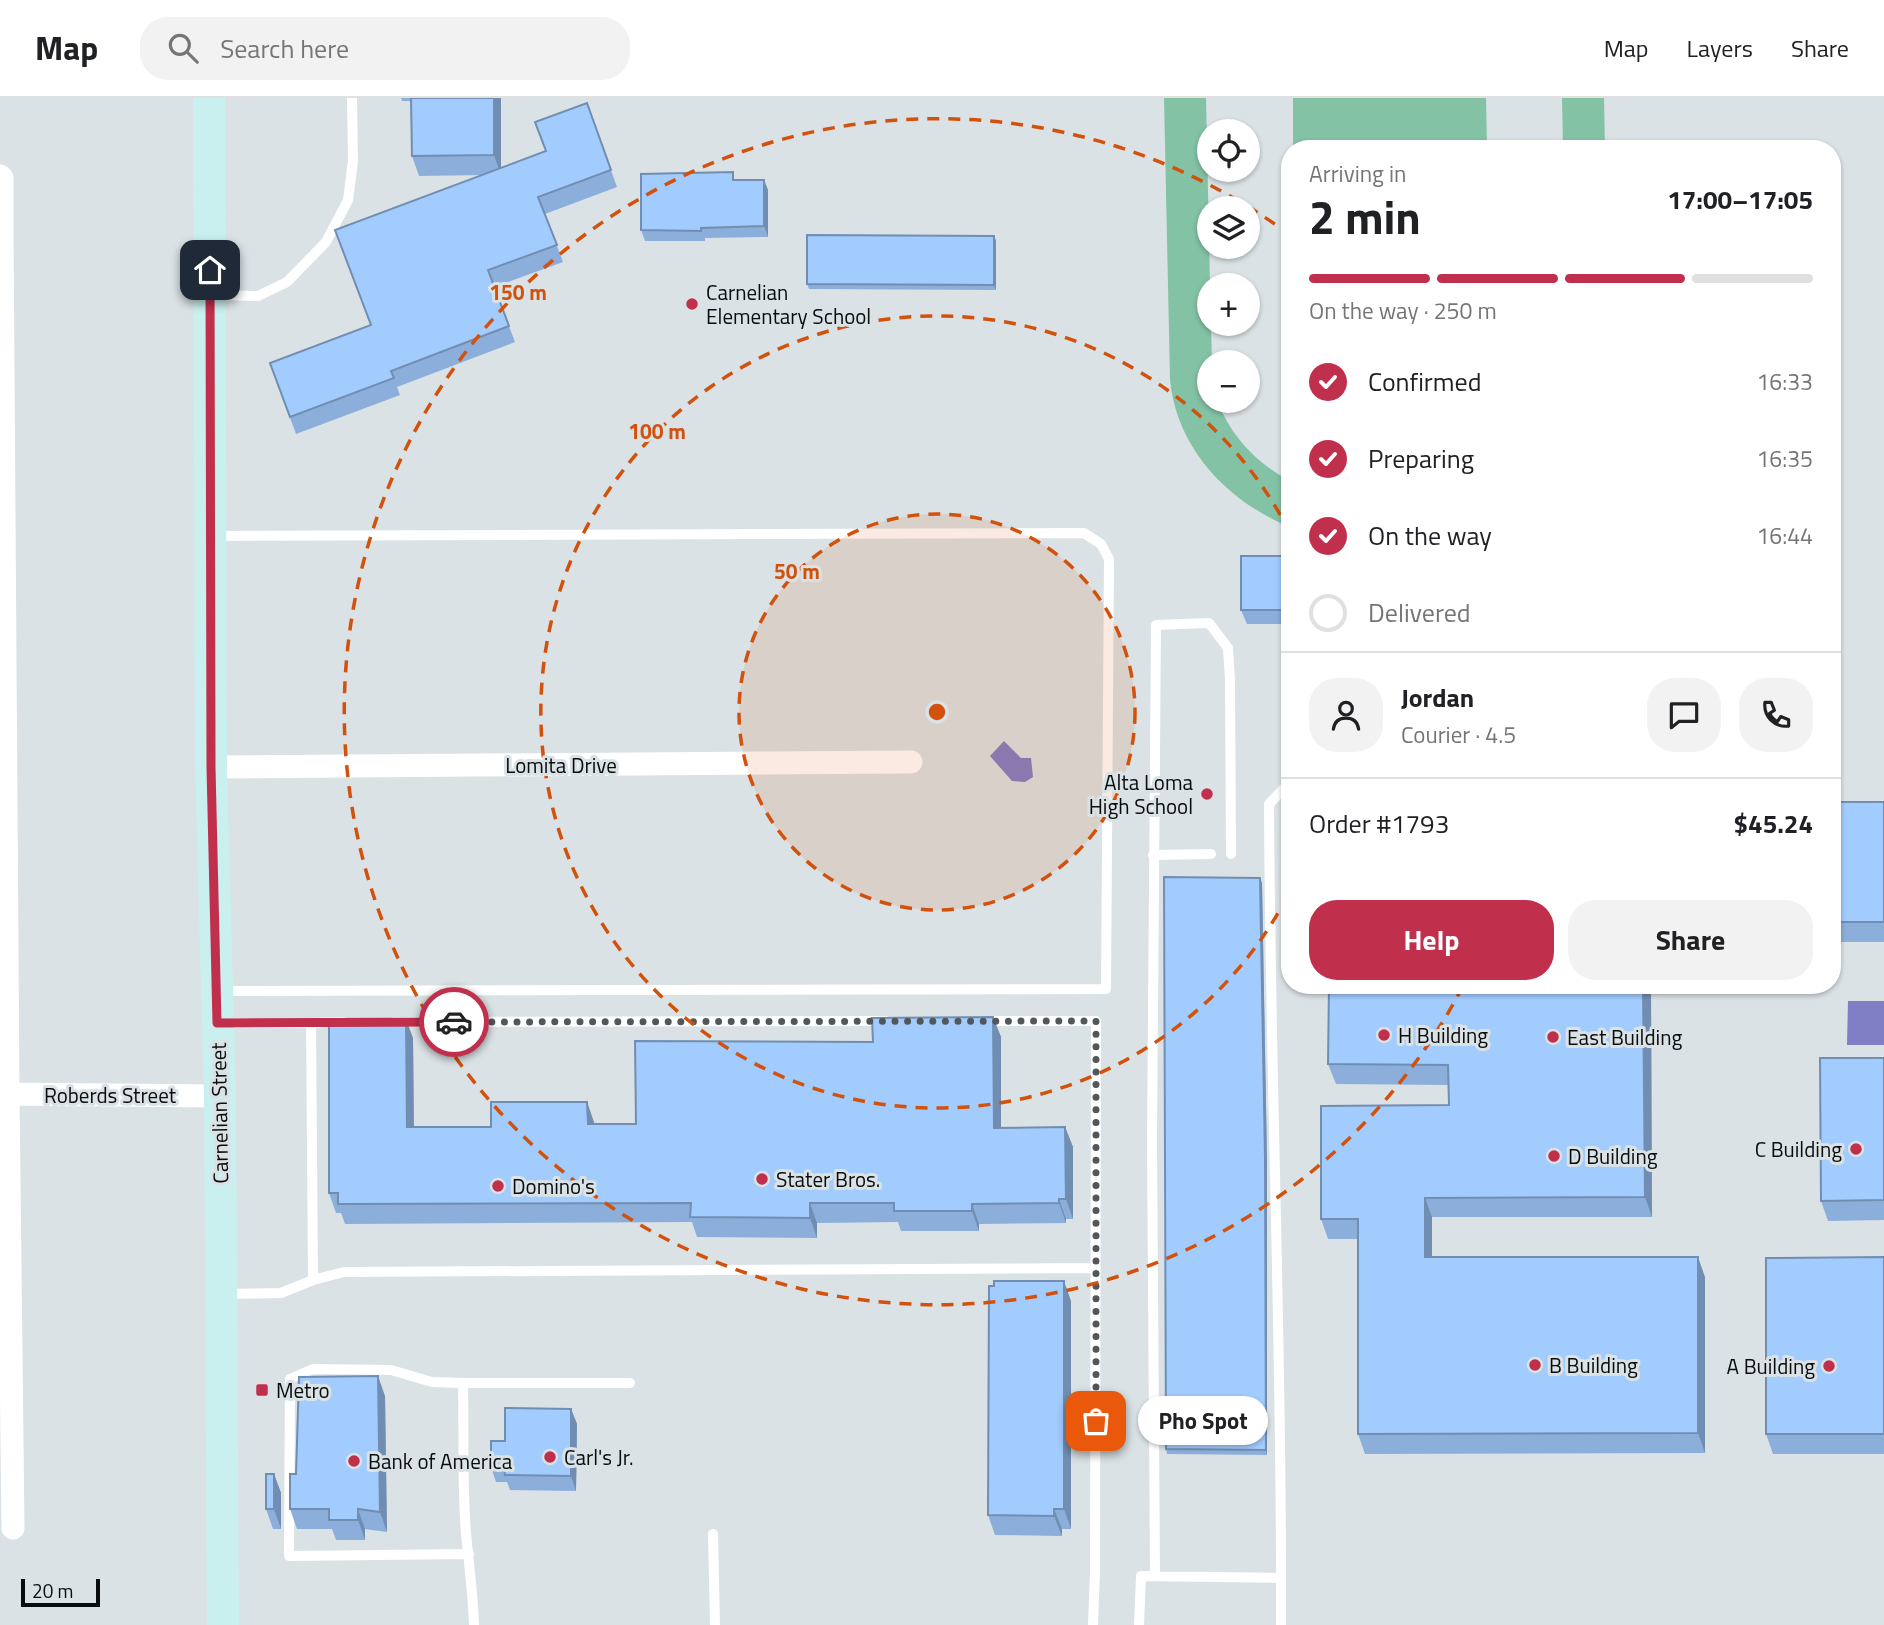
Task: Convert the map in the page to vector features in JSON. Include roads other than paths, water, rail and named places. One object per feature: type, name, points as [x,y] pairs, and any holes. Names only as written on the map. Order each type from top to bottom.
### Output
[{"type":"main road","name":"Carnelian Street","points":[[209,98],[211,767],[220,1096],[223,1625]]},
{"type":"street","points":[[0,176],[4,1094],[13,1528]]},
{"type":"street","name":"Lomita Drive","points":[[211,767],[911,762]]},
{"type":"street","name":"Roberds Street","points":[[4,1094],[220,1096]]},
{"type":"lane","points":[[210,295],[258,296],[288,282],[326,242],[348,200],[353,161],[352,98]]},
{"type":"lane","points":[[211,536],[1084,533],[1101,544],[1109,559],[1106,989],[217,991]]},
{"type":"lane","points":[[1155,1576],[1152,1141],[1156,625],[1209,623],[1228,648],[1231,854]]},
{"type":"lane","points":[[1281,791],[1269,804],[1270,997],[1281,1415],[1281,1625]]},
{"type":"lane","points":[[1153,855],[1211,854]]},
{"type":"lane","points":[[376,1022],[901,1021]]},
{"type":"lane","points":[[971,1021],[1096,1021],[1093,1625]]},
{"type":"lane","points":[[217,1023],[350,1023]]},
{"type":"lane","points":[[311,1023],[313,1280]]},
{"type":"lane","points":[[221,1294],[281,1293],[313,1280],[344,1272],[1096,1268]]},
{"type":"lane","points":[[469,1555],[289,1556],[290,1379],[313,1369],[391,1370],[432,1382],[630,1383]]},
{"type":"lane","points":[[463,1383],[466,1535],[474,1625]]},
{"type":"lane","points":[[713,1534],[715,1625]]},
{"type":"lane","points":[[1139,1625],[1141,1576],[1280,1578]]},
{"type":"place","name":"Carnelian Elementary School","points":[[692,304]]},
{"type":"place","name":"Alta Loma High School","points":[[1207,794]]},
{"type":"place","name":"H Building","points":[[1384,1035]]},
{"type":"place","name":"East Building","points":[[1553,1037]]},
{"type":"place","name":"C Building","points":[[1856,1149]]},
{"type":"place","name":"D Building","points":[[1554,1156]]},
{"type":"place","name":"Stater Bros.","points":[[762,1179]]},
{"type":"place","name":"Domino's","points":[[498,1186]]},
{"type":"place","name":"B Building","points":[[1535,1365]]},
{"type":"place","name":"A Building","points":[[1829,1366]]},
{"type":"place","name":"Metro","points":[[262,1390]]},
{"type":"place","name":"Pho Spot","points":[[1096,1421]]},
{"type":"place","name":"Carl's Jr.","points":[[550,1457]]},
{"type":"place","name":"Bank of America","points":[[354,1461]]}]
